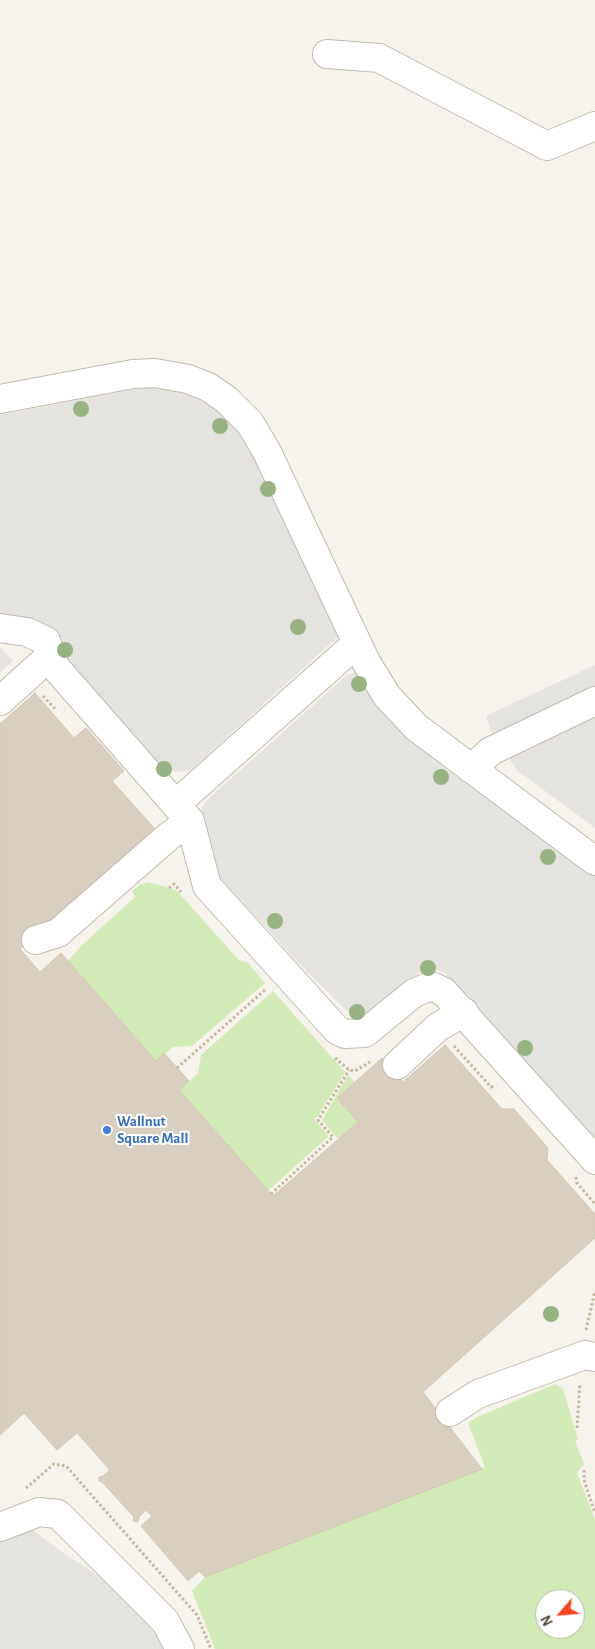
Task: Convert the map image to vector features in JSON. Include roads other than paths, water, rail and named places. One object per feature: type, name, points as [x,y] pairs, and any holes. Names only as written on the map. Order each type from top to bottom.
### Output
[{"type":"street","points":[[326,54],[379,58],[547,146],[595,126]]},
{"type":"street","points":[[0,399],[144,373],[166,374],[188,379],[222,396],[250,423],[267,452],[357,643],[387,696],[416,727],[595,861]]},
{"type":"street","points":[[0,628],[27,632],[46,641],[56,668],[183,813],[207,886],[337,1030],[345,1034],[365,1033],[414,993],[434,987],[444,992],[464,1012],[595,1160]]},
{"type":"street","points":[[36,940],[58,933],[169,836],[183,813],[357,643]]},
{"type":"street","points":[[0,700],[51,655]]},
{"type":"street","points":[[471,770],[491,751],[595,701]]},
{"type":"street","points":[[397,1065],[438,1027],[464,1012]]},
{"type":"street","points":[[450,1412],[478,1394],[585,1355],[595,1357]]},
{"type":"street","points":[[0,1527],[39,1512],[58,1514],[165,1621],[180,1649]]},
{"type":"place","name":"Wallnut Square Mall","points":[[107,1130]]}]
